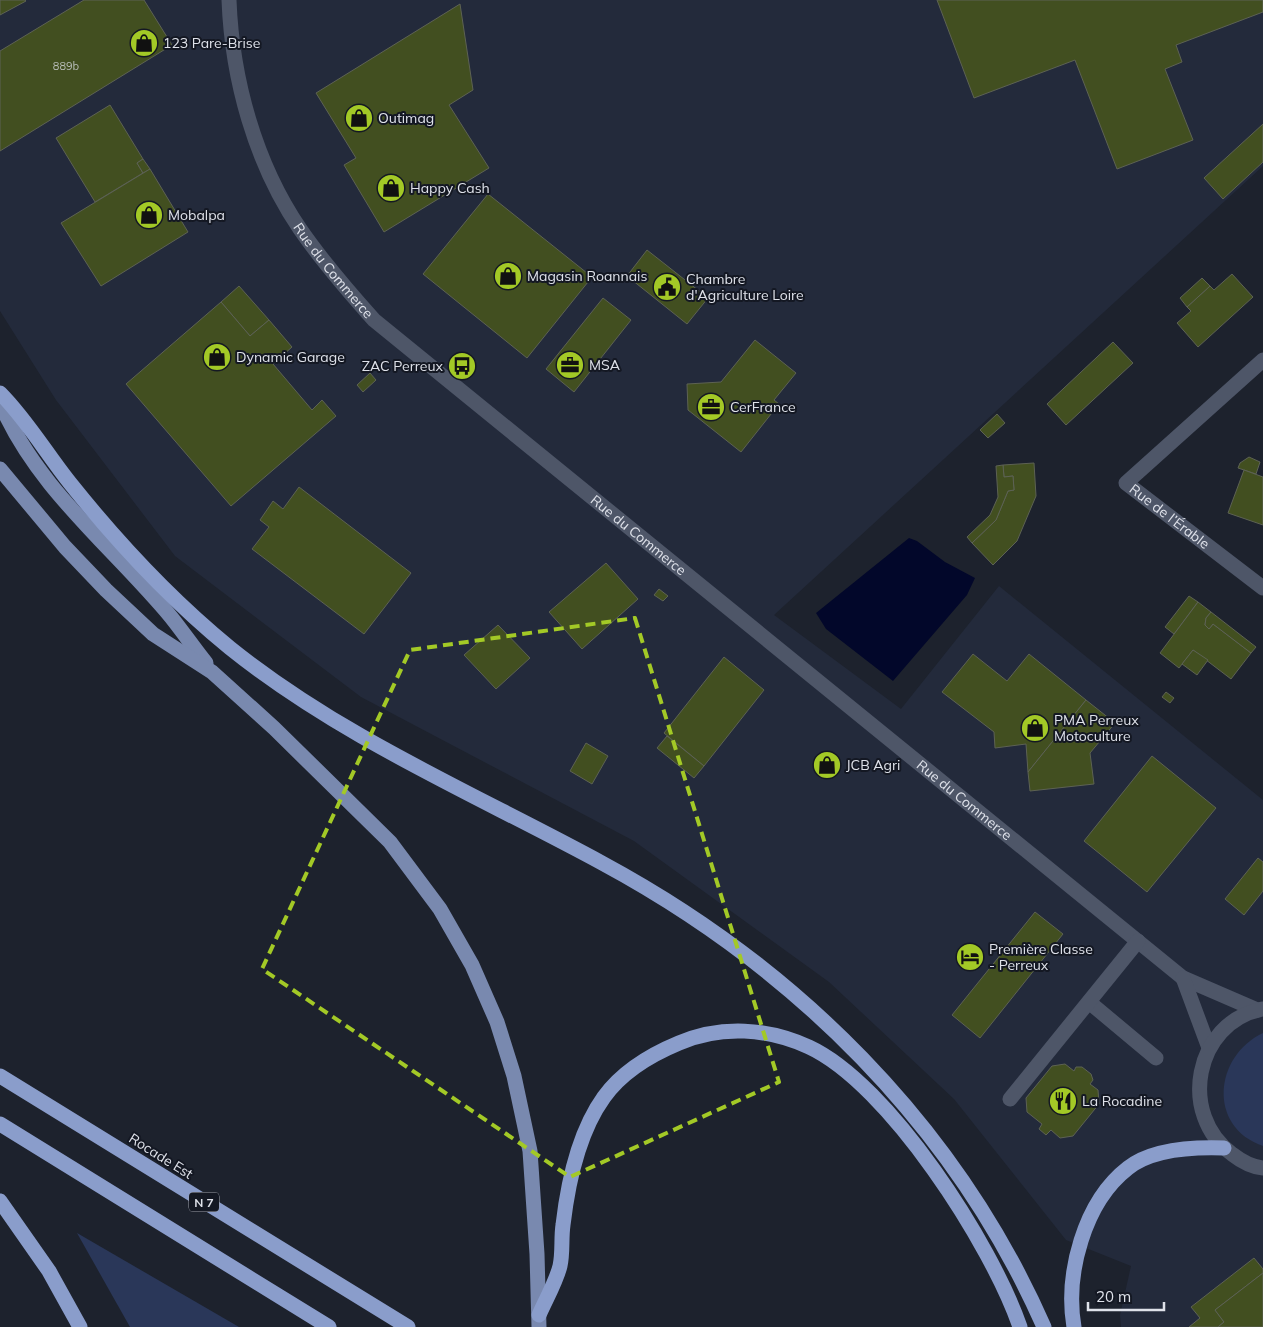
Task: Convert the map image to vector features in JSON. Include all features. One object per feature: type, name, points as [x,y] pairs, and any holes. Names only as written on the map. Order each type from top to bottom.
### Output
[{"type":"highway","points":[[0,393],[17,410],[64,476],[131,556],[231,648],[294,694],[355,733],[598,861],[670,904],[719,935],[766,970],[827,1022],[873,1068],[919,1121],[954,1166],[992,1224],[1025,1284],[1044,1327]]},
{"type":"highway","points":[[539,1321],[560,1266],[562,1226],[578,1150],[591,1118],[603,1098],[617,1081],[640,1062],[668,1047],[692,1037],[722,1031],[750,1030],[780,1035],[810,1047],[834,1061],[877,1101],[939,1178],[971,1226],[1001,1279],[1020,1327]]},
{"type":"highway","name":"Rocade Est","points":[[0,1076],[408,1327]]},
{"type":"highway","points":[[0,1124],[330,1327]]},
{"type":"highway","points":[[1074,1327],[1070,1293],[1075,1260],[1087,1228],[1112,1184],[1129,1167],[1172,1150],[1224,1148]]},
{"type":"highway","points":[[0,1201],[49,1271],[80,1327]]},
{"type":"main road","points":[[0,402],[7,420],[33,459],[77,517],[171,617],[212,672]]},
{"type":"main road","points":[[0,469],[66,547],[106,590],[153,634],[212,672],[274,728],[390,842],[440,909],[472,965],[497,1022],[514,1076],[530,1151],[539,1321]]},
{"type":"street","name":"Rue du Commerce","points":[[229,0],[234,61],[249,121],[271,177],[299,228],[340,283],[374,320],[1183,978],[1260,1009]]},
{"type":"street","name":"Rue de l’Érable","points":[[1263,360],[1126,483],[1263,588]]},
{"type":"street","points":[[1010,1099],[1138,941]]},
{"type":"street","points":[[1183,978],[1209,1048]]},
{"type":"street","points":[[1089,1002],[1156,1058]]},
{"type":"street","points":[[1260,1009],[1229,1024],[1209,1048],[1202,1065],[1199,1082],[1199,1101],[1212,1135],[1224,1148],[1240,1160],[1263,1168]]},
{"type":"highlighted area","points":[[635,618],[779,1082],[570,1177],[262,969],[410,650]]},
{"type":"shaded area","points":[[0,0],[1263,0],[1263,166],[774,615],[901,709],[999,586],[1263,800],[1263,1327],[1121,1327],[1120,1315],[1131,1266],[1066,1240],[954,1099],[829,982],[634,841],[361,697],[175,556],[56,400],[0,311]]},
{"type":"shaded area","points":[[909,538],[917,541],[945,562],[975,578],[967,595],[893,681],[826,629],[816,613]]},
{"type":"shaded area","points":[[1263,1033],[1263,1146],[1245,1137],[1232,1124],[1225,1108],[1224,1091],[1227,1074],[1234,1058],[1247,1044]]},
{"type":"shaded area","points":[[77,1233],[239,1327],[130,1327]]},
{"type":"building","points":[[0,0],[25,0],[26,1],[0,15]]},
{"type":"building","points":[[84,0],[144,0],[172,45],[0,151],[0,51]]},
{"type":"building","points":[[937,0],[1263,0],[1263,12],[1176,45],[1182,62],[1165,69],[1193,140],[1117,169],[1075,60],[974,98]]},
{"type":"building","points":[[460,4],[473,90],[449,105],[489,168],[384,232],[344,165],[356,158],[316,93]]},
{"type":"building","points":[[110,105],[143,159],[137,163],[143,173],[95,202],[56,138]]},
{"type":"building","points":[[1263,124],[1263,162],[1223,199],[1204,178]]},
{"type":"building","points":[[143,159],[150,169],[143,173],[137,163]]},
{"type":"building","points":[[150,169],[188,232],[101,286],[61,223]]},
{"type":"building","name":"Magasin Roannais","points":[[488,194],[592,277],[527,358],[423,274]]},
{"type":"building","points":[[647,250],[708,298],[687,324],[627,276]]},
{"type":"building","points":[[1232,274],[1253,297],[1198,347],[1177,323],[1191,311],[1187,307],[1210,286],[1214,290]]},
{"type":"building","points":[[1202,278],[1210,286],[1187,307],[1180,298]]},
{"type":"building","points":[[239,286],[269,320],[250,336],[221,302]]},
{"type":"building","points":[[603,298],[631,320],[574,392],[546,369]]},
{"type":"building","points":[[221,302],[250,336],[269,320],[292,347],[273,364],[312,410],[322,400],[336,416],[231,506],[126,384]]},
{"type":"building","points":[[755,340],[796,373],[774,400],[779,404],[741,452],[688,410],[687,384],[721,382]]},
{"type":"building","points":[[1113,342],[1133,363],[1066,425],[1047,404]]},
{"type":"building","points":[[370,373],[376,380],[363,392],[357,385]]},
{"type":"building","points":[[997,414],[1005,423],[988,438],[980,430]]},
{"type":"building","points":[[1249,457],[1260,462],[1256,474],[1238,468],[1240,463]]},
{"type":"building","points":[[1034,463],[1036,496],[1017,541],[993,565],[972,543],[996,520],[1008,491],[1014,490],[1013,476],[1004,477],[1003,465]]},
{"type":"building","points":[[1003,465],[1004,477],[1013,476],[1014,490],[1008,491],[996,520],[972,543],[967,537],[990,515],[998,497],[996,466]]},
{"type":"building","points":[[1244,470],[1263,477],[1263,525],[1228,513]]},
{"type":"building","points":[[299,487],[411,573],[364,634],[252,549],[269,527],[260,520],[273,501],[283,509]]},
{"type":"building","points":[[606,563],[638,599],[582,649],[549,612]]},
{"type":"building","points":[[659,589],[668,596],[663,601],[654,595]]},
{"type":"building","points":[[1189,596],[1198,602],[1174,634],[1165,627]]},
{"type":"building","points":[[1198,602],[1211,612],[1206,618],[1205,625],[1209,629],[1213,624],[1251,653],[1231,679],[1193,650],[1179,668],[1160,653]]},
{"type":"building","points":[[1211,612],[1256,647],[1251,653],[1213,624],[1209,629],[1205,625],[1206,618]]},
{"type":"building","points":[[498,625],[530,658],[496,689],[464,655]]},
{"type":"building","points":[[1193,650],[1208,660],[1197,675],[1182,664]]},
{"type":"building","points":[[973,654],[1007,681],[1029,654],[1086,700],[1028,772],[1026,744],[995,748],[994,732],[942,692]]},
{"type":"building","points":[[724,657],[764,690],[704,766],[664,733]]},
{"type":"building","points":[[1166,692],[1174,698],[1170,703],[1162,697]]},
{"type":"building","points":[[1086,700],[1115,723],[1090,753],[1094,784],[1030,791],[1028,772]]},
{"type":"building","points":[[667,736],[704,766],[694,778],[657,748]]},
{"type":"building","points":[[586,743],[608,756],[592,784],[570,771]]},
{"type":"building","points":[[1152,756],[1216,808],[1147,892],[1084,841]]},
{"type":"building","points":[[1258,858],[1263,862],[1263,891],[1244,915],[1225,899]]},
{"type":"building","points":[[1035,912],[1063,934],[980,1038],[952,1015]]},
{"type":"building","name":"La Rocadine","points":[[1065,1064],[1074,1071],[1076,1067],[1082,1067],[1091,1074],[1093,1080],[1090,1084],[1098,1090],[1099,1104],[1073,1136],[1060,1138],[1051,1130],[1046,1135],[1039,1129],[1042,1124],[1027,1112],[1026,1098],[1052,1066]]},
{"type":"building","points":[[1254,1258],[1263,1269],[1263,1273],[1215,1310],[1224,1322],[1218,1327],[1189,1327],[1200,1318],[1191,1307]]},
{"type":"building","points":[[1263,1273],[1263,1327],[1218,1327],[1224,1322],[1215,1310]]},
{"type":"place","name":"123 Pare-Brise","points":[[144,43]]},
{"type":"place","name":"Outimag","points":[[359,118]]},
{"type":"place","name":"Happy Cash","points":[[391,188]]},
{"type":"place","name":"Mobalpa","points":[[149,215]]},
{"type":"place","name":"Magasin Roannais","points":[[508,276]]},
{"type":"place","name":"Chambre d'Agriculture Loire","points":[[667,287]]},
{"type":"place","name":"Dynamic Garage","points":[[217,357]]},
{"type":"place","name":"MSA","points":[[570,365]]},
{"type":"place","name":"ZAC Perreux","points":[[462,366]]},
{"type":"place","name":"CerFrance","points":[[711,407]]},
{"type":"place","name":"PMA Perreux Motoculture","points":[[1035,728]]},
{"type":"place","name":"JCB Agri","points":[[827,765]]},
{"type":"place","name":"Première Classe - Perreux","points":[[970,957]]},
{"type":"place","name":"La Rocadine","points":[[1063,1101]]}]
